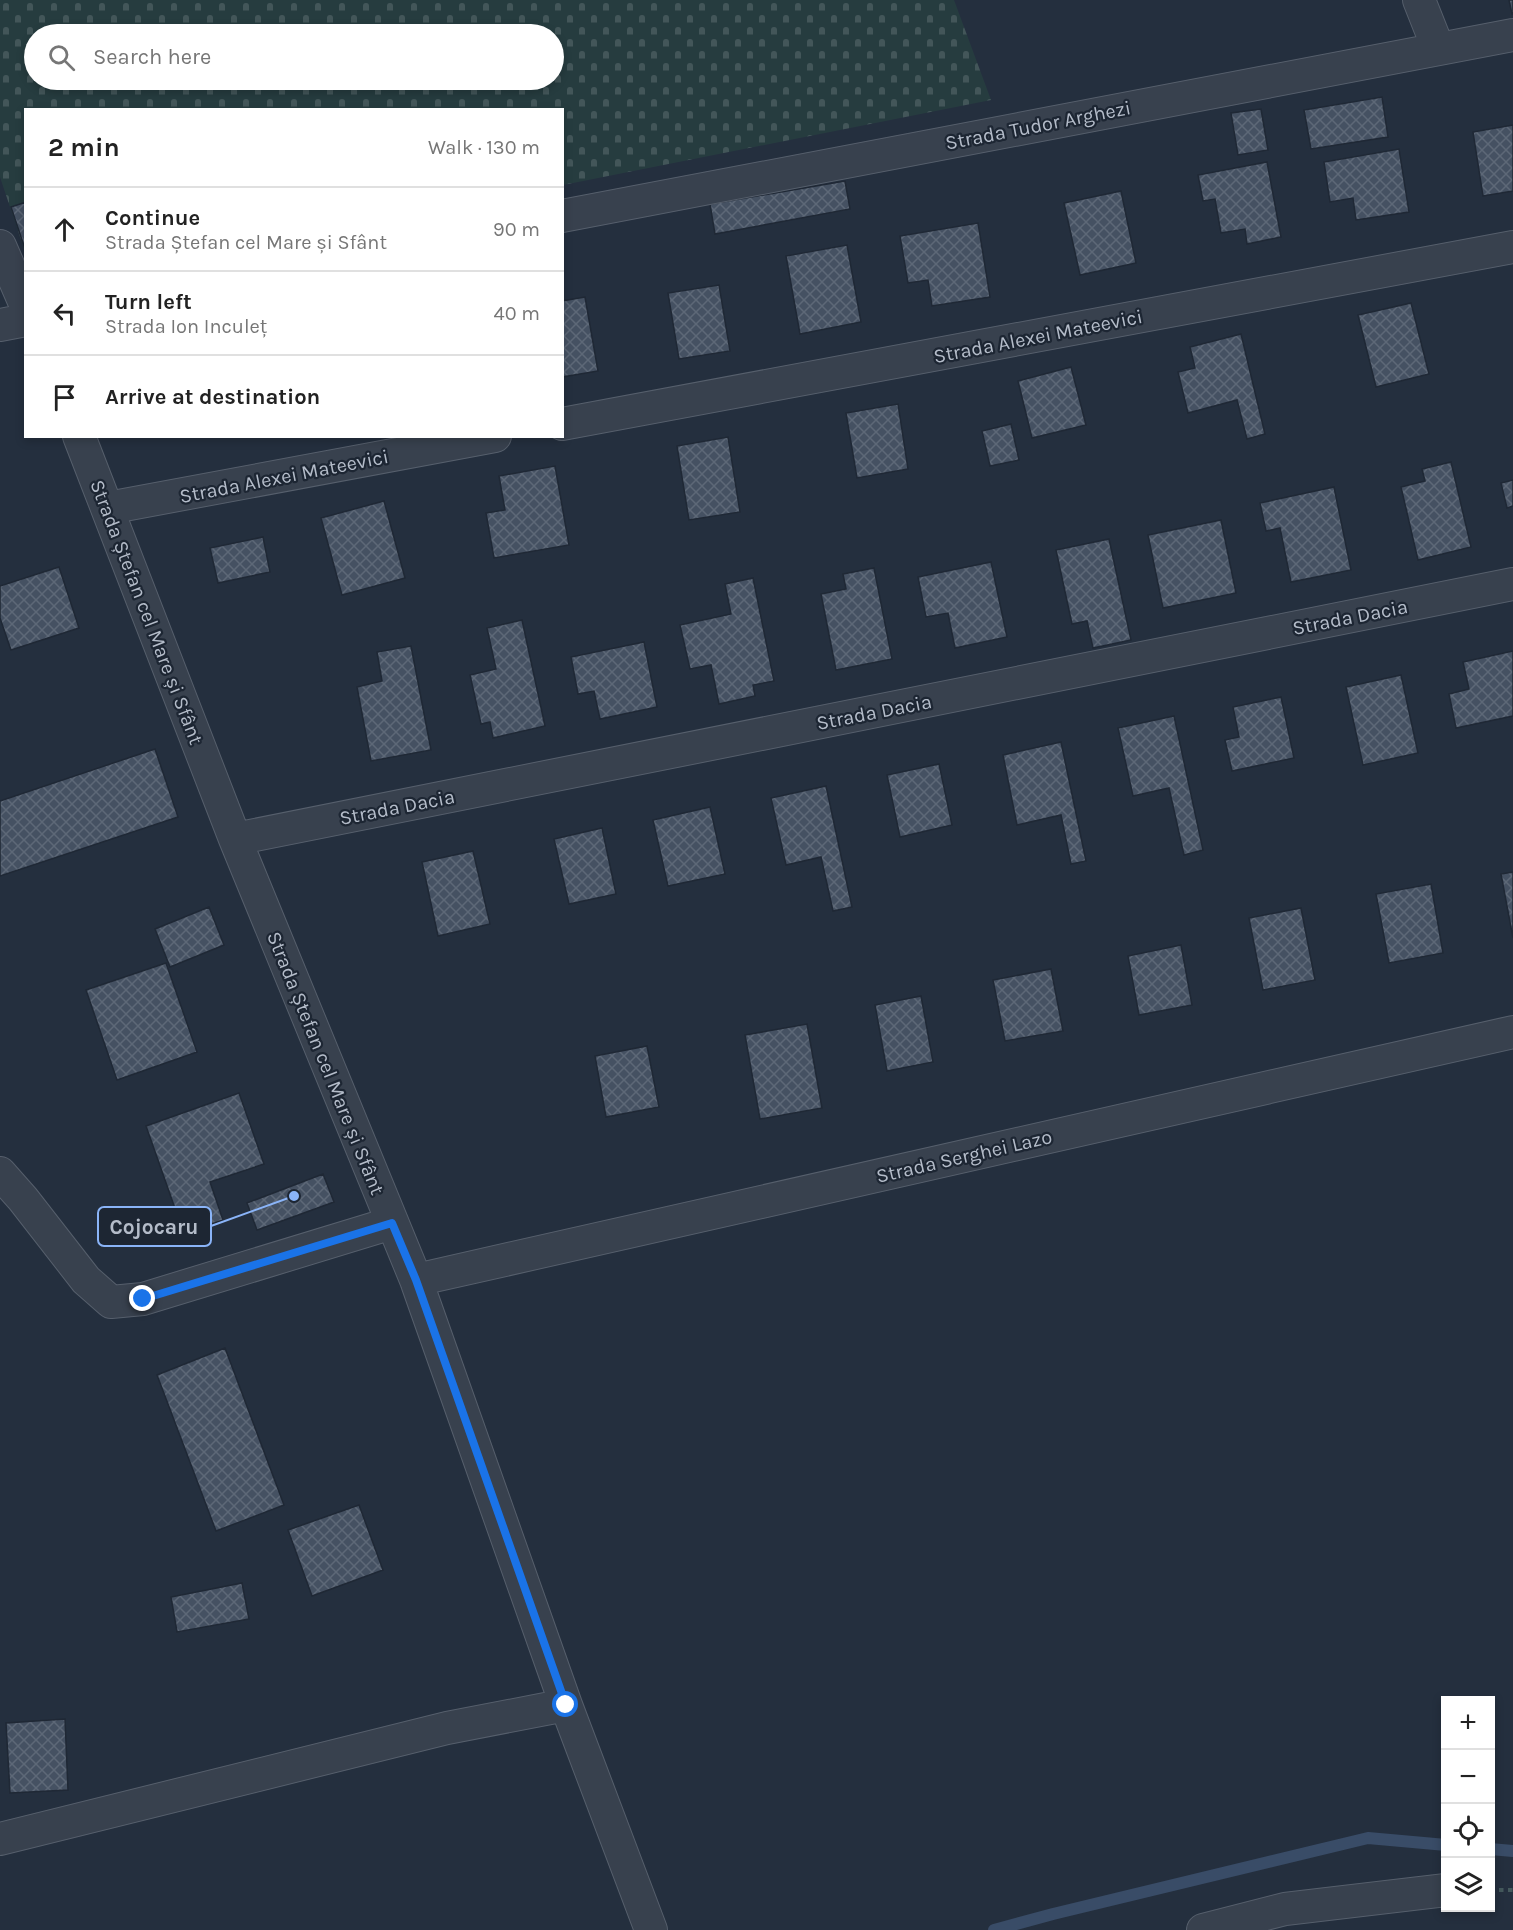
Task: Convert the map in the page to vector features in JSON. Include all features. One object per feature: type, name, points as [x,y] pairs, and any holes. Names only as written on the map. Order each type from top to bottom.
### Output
[{"type":"street","points":[[1419,0],[1438,48]]},
{"type":"street","name":"Strada Tudor Arghezi","points":[[564,216],[1513,35]]},
{"type":"street","points":[[0,246],[24,301]]},
{"type":"street","name":"Strada Alexei Mateevici","points":[[564,424],[1513,247]]},
{"type":"street","points":[[0,325],[24,320]]},
{"type":"street","name":"Strada Ștefan cel Mare și Sfânt","points":[[80,438],[235,839],[416,1280],[566,1705],[651,1930]]},
{"type":"street","name":"Strada Alexei Mateevici","points":[[108,508],[484,438]]},
{"type":"street","name":"Strada Dacia","points":[[235,839],[1513,584]]},
{"type":"street","name":"Strada Serghei Lazo","points":[[416,1280],[1513,1032]]},
{"type":"street","points":[[0,1173],[86,1281],[111,1302],[143,1299],[392,1223]]},
{"type":"street","points":[[0,1839],[447,1728],[566,1705]]},
{"type":"street","points":[[1203,1930],[1285,1909],[1441,1891]]},
{"type":"path","points":[[1495,1890],[1513,1890]]},
{"type":"green space","points":[[0,0],[954,0],[991,100],[564,185],[564,108],[24,108],[24,249],[0,177]]},
{"type":"building","points":[[1509,0],[1513,0],[1513,14],[1512,14]]},
{"type":"building","points":[[1382,97],[1388,137],[1311,149],[1304,110]]},
{"type":"building","points":[[1261,109],[1268,150],[1238,155],[1231,113]]},
{"type":"building","points":[[1513,125],[1513,191],[1483,196],[1473,132]]},
{"type":"building","points":[[1399,149],[1409,212],[1356,220],[1353,198],[1330,202],[1324,162]]},
{"type":"building","points":[[1267,162],[1281,237],[1247,244],[1245,229],[1221,233],[1215,199],[1203,201],[1198,175]]},
{"type":"building","points":[[845,181],[850,209],[715,234],[710,204]]},
{"type":"building","points":[[1121,191],[1136,263],[1080,275],[1064,203]]},
{"type":"building","points":[[24,203],[24,246],[11,207]]},
{"type":"building","points":[[978,223],[990,297],[932,306],[928,280],[908,283],[900,236]]},
{"type":"building","points":[[847,245],[861,322],[800,334],[786,256]]},
{"type":"building","points":[[719,285],[730,351],[679,359],[668,293]]},
{"type":"building","points":[[585,297],[598,371],[564,377],[564,301]]},
{"type":"building","points":[[1411,303],[1429,374],[1376,387],[1358,315]]},
{"type":"building","points":[[1241,334],[1265,434],[1247,439],[1237,400],[1188,413],[1178,372],[1195,368],[1190,347]]},
{"type":"building","points":[[1071,367],[1086,425],[1032,438],[1018,381]]},
{"type":"building","points":[[898,404],[908,469],[857,478],[846,413]]},
{"type":"building","points":[[1011,424],[1019,460],[990,466],[982,431]]},
{"type":"building","points":[[728,437],[740,512],[689,520],[677,446]]},
{"type":"building","points":[[1451,462],[1471,547],[1418,560],[1401,487],[1425,481],[1422,469]]},
{"type":"building","points":[[555,466],[569,545],[494,558],[486,513],[505,510],[499,476]]},
{"type":"building","points":[[1513,480],[1513,506],[1507,508],[1501,483]]},
{"type":"building","points":[[1334,487],[1351,570],[1291,582],[1280,528],[1266,531],[1260,503]]},
{"type":"building","points":[[384,501],[405,578],[342,595],[321,518]]},
{"type":"building","points":[[1221,520],[1236,593],[1163,608],[1148,535]]},
{"type":"building","points":[[263,537],[270,572],[218,583],[210,548]]},
{"type":"building","points":[[1109,539],[1131,640],[1093,648],[1087,621],[1072,624],[1056,550]]},
{"type":"building","points":[[991,562],[1007,637],[955,648],[948,613],[926,617],[918,577]]},
{"type":"building","points":[[59,567],[79,628],[11,650],[0,618],[0,586]]},
{"type":"building","points":[[874,568],[892,659],[836,670],[821,594],[846,589],[843,574]]},
{"type":"building","points":[[753,578],[774,681],[753,685],[755,696],[719,704],[711,665],[690,669],[680,625],[731,614],[725,584]]},
{"type":"building","points":[[522,620],[545,726],[493,738],[490,722],[481,724],[470,675],[496,669],[487,628]]},
{"type":"building","points":[[644,642],[657,707],[600,719],[594,691],[578,694],[571,657]]},
{"type":"building","points":[[411,646],[431,750],[371,761],[357,687],[382,681],[377,652]]},
{"type":"building","points":[[1513,651],[1513,716],[1456,728],[1449,694],[1469,689],[1463,662]]},
{"type":"building","points":[[1401,675],[1418,753],[1363,765],[1346,687]]},
{"type":"building","points":[[1281,697],[1294,758],[1232,771],[1225,740],[1239,737],[1233,707]]},
{"type":"building","points":[[1174,716],[1203,850],[1184,855],[1169,788],[1133,796],[1118,728]]},
{"type":"building","points":[[1061,742],[1086,861],[1071,864],[1061,815],[1017,825],[1003,755]]},
{"type":"building","points":[[155,749],[178,817],[0,876],[0,801]]},
{"type":"building","points":[[939,764],[952,825],[900,837],[887,775]]},
{"type":"building","points":[[826,786],[852,907],[833,911],[821,857],[786,865],[771,798]]},
{"type":"building","points":[[710,807],[725,874],[668,886],[653,820]]},
{"type":"building","points":[[602,828],[616,894],[569,904],[554,839]]},
{"type":"building","points":[[473,851],[490,924],[438,936],[422,862]]},
{"type":"building","points":[[1513,872],[1513,938],[1501,874]]},
{"type":"building","points":[[1431,884],[1443,953],[1389,963],[1376,894]]},
{"type":"building","points":[[209,907],[224,945],[170,967],[155,929]]},
{"type":"building","points":[[1301,908],[1315,980],[1263,990],[1249,918]]},
{"type":"building","points":[[1181,945],[1192,1005],[1139,1015],[1128,956]]},
{"type":"building","points":[[166,963],[197,1052],[117,1080],[86,990]]},
{"type":"building","points":[[1051,969],[1063,1031],[1005,1041],[993,980]]},
{"type":"building","points":[[921,996],[933,1062],[887,1071],[875,1005]]},
{"type":"building","points":[[807,1024],[822,1108],[760,1119],[745,1035]]},
{"type":"building","points":[[647,1046],[659,1107],[606,1117],[595,1056]]},
{"type":"building","points":[[239,1093],[264,1164],[210,1182],[223,1220],[184,1234],[146,1126]]},
{"type":"building","points":[[323,1174],[334,1202],[257,1230],[247,1203]]},
{"type":"building","points":[[225,1348],[284,1505],[216,1531],[157,1375]]},
{"type":"building","points":[[359,1505],[383,1570],[312,1596],[288,1530]]},
{"type":"building","points":[[242,1583],[249,1619],[177,1632],[171,1597]]},
{"type":"building","points":[[65,1719],[68,1790],[10,1793],[6,1723]]},
{"type":"waterway","points":[[994,1930],[1368,1838],[1441,1845]]},
{"type":"waterway","points":[[1495,1849],[1513,1851]]},
{"type":"place","name":"Cojocaru","points":[[294,1196]]},
{"type":"route","points":[[143,1299],[392,1223],[416,1280],[566,1705]]}]
